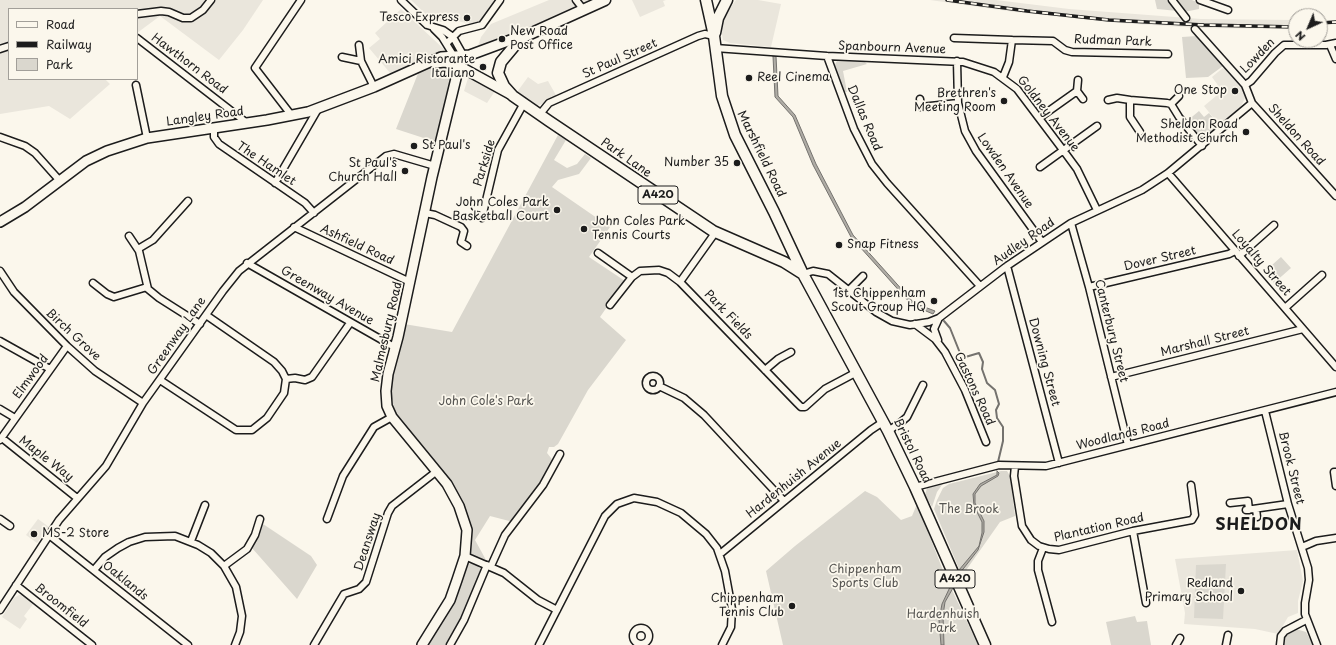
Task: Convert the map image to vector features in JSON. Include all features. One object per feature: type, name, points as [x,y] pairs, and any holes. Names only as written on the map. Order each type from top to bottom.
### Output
[{"type":"main road","name":"A420","points":[[513,96],[502,83],[499,68],[507,53],[524,35],[604,0]]},
{"type":"main road","name":"Marshfield Road","points":[[706,0],[714,36],[721,89],[729,119],[742,151],[790,245],[803,274]]},
{"type":"main road","name":"A420","points":[[714,36],[718,18],[727,0]]},
{"type":"main road","name":"Langley Road","points":[[0,222],[25,207],[93,158],[107,151],[147,138],[292,116],[318,109],[374,87],[441,57],[474,54],[524,35]]},
{"type":"main road","name":"Langley Road","points":[[428,64],[445,62],[459,66]]},
{"type":"main road","name":"Park Lane","points":[[459,66],[513,96],[715,233],[776,259],[803,274]]},
{"type":"main road","name":"Malmesbury Road","points":[[422,645],[450,600],[465,556],[467,538],[463,514],[455,497],[437,470],[392,417],[387,406],[386,391],[388,374],[396,348],[435,166],[459,66]]},
{"type":"main road","points":[[776,259],[784,260],[787,258],[790,254],[790,245]]},
{"type":"main road","name":"Bristol Road","points":[[803,274],[857,372],[915,487],[985,645]]},
{"type":"street","points":[[138,14],[161,11],[169,12],[183,18],[191,18],[203,10],[211,0]]},
{"type":"street","points":[[292,116],[255,68],[301,0]]},
{"type":"street","points":[[401,0],[425,23],[434,29],[458,56]]},
{"type":"street","points":[[446,42],[459,31],[482,25],[500,0]]},
{"type":"street","points":[[576,0],[583,9]]},
{"type":"street","points":[[1172,0],[1186,18]]},
{"type":"street","points":[[1200,0],[1228,10]]},
{"type":"street","points":[[434,29],[443,30],[452,36],[461,49],[458,56],[459,66]]},
{"type":"street","name":"Sheldon Road","points":[[1195,29],[1245,86],[1252,103],[1336,196]]},
{"type":"street","name":"St Paul Street","points":[[540,114],[549,103],[698,36],[706,34],[714,36]]},
{"type":"street","name":"Rudman Park","points":[[954,38],[975,41],[1052,41],[1070,55],[1140,50],[1168,54]]},
{"type":"street","name":"Hawthorn Road","points":[[138,39],[248,123]]},
{"type":"street","points":[[1003,77],[1008,67],[1012,40]]},
{"type":"street","points":[[1333,44],[1336,59]]},
{"type":"street","name":"Lowden","points":[[1245,86],[1275,52],[1284,45],[1333,44]]},
{"type":"street","points":[[358,45],[361,61],[374,87]]},
{"type":"street","points":[[715,48],[780,51],[827,56]]},
{"type":"street","name":"Spanbourn Avenue","points":[[827,56],[957,61]]},
{"type":"street","name":"Dallas Road","points":[[827,56],[854,129],[872,164],[887,183],[980,286]]},
{"type":"street","points":[[342,57],[361,61]]},
{"type":"street","name":"Goldney Avenue","points":[[957,61],[971,63],[1003,77],[1017,89],[1077,169],[1097,210]]},
{"type":"street","name":"Lowden Avenue","points":[[957,61],[958,103],[964,126],[976,151],[1042,242]]},
{"type":"street","points":[[1078,80],[1077,91],[1083,99]]},
{"type":"street","points":[[136,85],[147,138]]},
{"type":"street","points":[[1040,118],[1077,91]]},
{"type":"street","points":[[1171,104],[1179,96]]},
{"type":"street","points":[[1108,100],[1117,98],[1171,104]]},
{"type":"street","points":[[920,99],[921,110],[958,103]]},
{"type":"street","points":[[1130,100],[1130,117],[1140,132]]},
{"type":"street","name":"Audley Road","points":[[803,274],[810,271],[823,272],[834,278],[884,317],[902,324],[926,323],[939,318],[1007,266],[1071,223],[1142,190],[1168,173],[1234,121],[1252,103]]},
{"type":"street","name":"Parkside","points":[[482,218],[498,150],[524,104]]},
{"type":"street","points":[[1171,104],[1178,118],[1202,146]]},
{"type":"street","points":[[276,184],[318,109]]},
{"type":"street","points":[[1040,166],[1097,126]]},
{"type":"street","name":"The Hamlet","points":[[214,128],[214,137],[219,144],[305,203],[314,213]]},
{"type":"street","points":[[0,137],[25,146],[35,153],[60,181]]},
{"type":"street","name":"Greenway Lane","points":[[0,610],[3,599],[16,585],[49,535],[77,498],[106,466],[143,403],[227,285],[247,263],[314,213],[386,156],[394,154],[435,166]]},
{"type":"street","name":"Loyalty Street","points":[[1168,173],[1336,367]]},
{"type":"street","points":[[138,249],[153,240],[188,202]]},
{"type":"street","points":[[475,207],[484,209]]},
{"type":"street","points":[[425,213],[438,216],[461,227],[464,231],[461,242],[467,246]]},
{"type":"street","name":"Canterbury Street","points":[[1071,223],[1090,288],[1128,445]]},
{"type":"street","points":[[1239,256],[1274,225]]},
{"type":"street","name":"Ashfield Road","points":[[294,227],[410,282]]},
{"type":"street","points":[[680,282],[715,233]]},
{"type":"street","points":[[128,236],[138,249],[147,287],[159,298],[200,324]]},
{"type":"street","name":"Dover Street","points":[[1090,288],[1229,254],[1235,251]]},
{"type":"street","points":[[598,252],[632,277],[610,305]]},
{"type":"street","name":"Greenway Avenue","points":[[247,263],[396,348]]},
{"type":"street","name":"Downing Street","points":[[1007,266],[1059,462]]},
{"type":"street","name":"Park Fields","points":[[632,277],[643,270],[655,269],[668,273],[680,282],[802,407],[825,389],[857,372]]},
{"type":"street","name":"Birch Grove","points":[[0,271],[14,292],[67,346],[95,371],[143,403]]},
{"type":"street","points":[[1285,308],[1322,275]]},
{"type":"street","points":[[849,290],[863,276]]},
{"type":"street","points":[[93,283],[106,294],[114,297],[147,287]]},
{"type":"street","points":[[160,380],[229,426],[244,431],[255,428],[267,418],[284,393],[286,379],[282,371],[274,362],[206,315]]},
{"type":"street","name":"Gastons Road","points":[[939,318],[934,331],[965,390],[986,442]]},
{"type":"street","points":[[286,379],[295,378],[304,380],[312,377],[350,323]]},
{"type":"street","name":"Gastons Road","points":[[915,324],[941,345]]},
{"type":"street","name":"Marshall Street","points":[[1111,376],[1304,329]]},
{"type":"street","points":[[0,341],[50,369]]},
{"type":"street","name":"Elmwood","points":[[1,439],[67,346]]},
{"type":"street","points":[[765,370],[778,359],[791,352]]},
{"type":"street","name":"Hardenhuish Avenue","points":[[720,554],[784,501],[885,427],[900,424],[907,417],[923,385]]},
{"type":"street","points":[[659,386],[684,398],[704,415],[784,501]]},
{"type":"street","name":"Woodlands Road","points":[[915,487],[992,466],[1041,466],[1059,462],[1336,392]]},
{"type":"street","points":[[0,409],[15,418]]},
{"type":"street","name":"Brook Street","points":[[1265,411],[1288,504],[1310,576],[1305,603],[1306,620],[1317,645]]},
{"type":"street","points":[[327,519],[343,476],[374,427],[392,417]]},
{"type":"street","name":"Maple Way","points":[[1,439],[77,498]]},
{"type":"street","points":[[450,645],[464,620],[489,565],[505,535],[543,485],[560,454]]},
{"type":"street","name":"Plantation Road","points":[[1015,466],[1014,476],[1022,526],[1031,540],[1043,548],[1059,550],[1133,531],[1194,518],[1195,514],[1191,485]]},
{"type":"street","name":"Deansway","points":[[314,645],[343,596],[359,589],[366,582],[388,513],[392,506],[437,470]]},
{"type":"street","points":[[1336,472],[1334,472],[1336,486]]},
{"type":"street","points":[[539,645],[604,516],[614,506],[625,500],[644,499],[673,508],[698,526],[713,542],[720,554],[727,579],[732,609],[731,626],[722,645]]},
{"type":"street","points":[[1230,503],[1248,501],[1250,510],[1257,517]]},
{"type":"street","points":[[1250,510],[1288,504]]},
{"type":"street","points":[[191,541],[205,505]]},
{"type":"street","points":[[0,519],[10,526]]},
{"type":"street","points":[[224,566],[248,549],[255,535],[260,519]]},
{"type":"street","points":[[1133,531],[1146,603]]},
{"type":"street","name":"Oaklands","points":[[49,535],[188,645]]},
{"type":"street","points":[[94,570],[111,552],[137,539],[168,535],[191,541],[211,553],[224,566],[236,587],[241,608],[242,625],[236,645]]},
{"type":"street","points":[[1302,547],[1316,541],[1336,538]]},
{"type":"street","points":[[1043,548],[1038,561],[1038,570],[1052,622]]},
{"type":"street","points":[[465,556],[489,565],[504,573],[538,600],[557,610]]},
{"type":"street","name":"Broomfield","points":[[16,585],[92,645]]},
{"type":"street","points":[[1280,645],[1281,636],[1285,631],[1306,620]]},
{"type":"street","points":[[1226,645],[1228,635]]},
{"type":"shaded area","points":[[0,0],[263,0],[243,30],[219,60],[160,16],[138,32],[138,8],[8,8],[8,80],[106,80],[110,84],[70,119],[49,106],[0,114]]},
{"type":"shaded area","points":[[411,0],[496,0],[484,20],[475,25],[453,20],[441,22],[433,21]]},
{"type":"shaded area","points":[[549,0],[594,0],[488,45],[478,46],[481,37],[491,24]]},
{"type":"shaded area","points":[[632,0],[666,0],[663,1],[665,6],[640,17]]},
{"type":"shaded area","points":[[736,0],[758,0],[781,4],[771,47],[730,43],[723,40],[721,28],[726,14]]},
{"type":"shaded area","points":[[930,0],[996,0],[1069,9],[1201,19],[1288,20],[1288,29],[1200,28],[1120,23],[1015,12]]},
{"type":"shaded area","points":[[401,9],[447,52],[417,62],[391,74],[369,48],[380,39],[375,33]]},
{"type":"shaded area","points":[[773,56],[776,56],[778,96],[795,115],[816,164],[853,235],[914,303],[935,311],[933,314],[912,305],[851,237],[813,165],[793,117],[775,97]]},
{"type":"shaded area","points":[[1224,67],[1244,91],[1245,98],[1238,112],[1221,127],[1204,106],[1222,91],[1212,77]]},
{"type":"shaded area","points":[[469,75],[495,91],[487,103],[464,91]]},
{"type":"shaded area","points":[[528,77],[538,84],[548,81],[557,97],[537,106],[517,92]]},
{"type":"shaded area","points":[[997,471],[999,473],[998,476],[981,486],[975,494],[975,503],[984,521],[984,532],[978,550],[960,573],[959,570],[979,546],[982,533],[982,522],[974,506],[973,494],[980,484],[997,475]]},
{"type":"shaded area","points":[[38,519],[49,527],[37,543],[26,535]]},
{"type":"shaded area","name":"Redland Primary School","points":[[1297,550],[1303,581],[1298,601],[1298,613],[1288,617],[1278,634],[1255,629],[1184,624],[1185,613],[1175,559]]},
{"type":"shaded area","points":[[951,585],[953,588],[945,602],[943,615],[944,645],[941,645],[939,620],[942,604]]},
{"type":"shaded area","points":[[19,595],[23,595],[34,603],[24,616],[27,619],[20,629],[2,617],[14,598]]},
{"type":"green space","points":[[1155,0],[1168,0],[1178,11],[1157,9]]},
{"type":"green space","points":[[1174,0],[1192,0],[1199,3],[1199,9],[1184,12]]},
{"type":"green space","points":[[1197,36],[1223,66],[1208,77],[1186,78],[1182,37]]},
{"type":"green space","points":[[843,59],[864,61],[867,64],[843,71],[847,92],[843,92],[834,66],[837,61]]},
{"type":"green space","points":[[442,65],[449,66],[453,72],[453,77],[436,142],[396,129],[419,71]]},
{"type":"green space","points":[[1199,111],[1204,117],[1209,113],[1220,126],[1200,138],[1187,121]]},
{"type":"green space","name":"John Cole's Park","points":[[558,135],[566,140],[554,160],[567,168],[577,164],[585,154],[591,158],[579,174],[558,180],[552,187],[610,227],[589,257],[625,281],[600,317],[626,340],[588,390],[558,444],[554,447],[549,447],[547,453],[553,463],[513,522],[490,516],[475,540],[486,560],[481,560],[469,552],[470,540],[442,471],[395,413],[391,394],[391,380],[404,324],[452,332]]},
{"type":"green space","points":[[1281,257],[1291,268],[1274,283],[1264,272]]},
{"type":"green space","name":"The Brook","points":[[1001,471],[1007,471],[1010,476],[1015,516],[1000,522],[962,576],[934,509],[937,500],[943,488],[949,484]]},
{"type":"green space","points":[[944,482],[937,492],[932,507],[925,495],[927,488]]},
{"type":"green space","name":"Chippenham Sports Club","points":[[865,491],[877,497],[901,520],[912,516],[917,504],[944,573],[978,645],[783,645],[766,571],[795,546]]},
{"type":"green space","points":[[263,524],[311,556],[317,565],[297,599],[252,548]]},
{"type":"green space","points":[[471,563],[478,566],[482,571],[462,620],[447,645],[427,645],[452,605],[468,564]]},
{"type":"green space","points":[[1226,564],[1223,619],[1194,618],[1196,565]]},
{"type":"green space","points":[[1135,616],[1137,622],[1147,621],[1151,645],[1111,645],[1106,622]]},
{"type":"green space","points":[[1296,629],[1306,632],[1313,645],[1283,645],[1285,637]]},
{"type":"waterway","points":[[944,321],[950,328],[962,358],[979,353],[983,362],[982,369],[987,383],[995,390],[999,404],[996,410],[997,418],[1003,427],[1003,441],[998,462]]},
{"type":"tunnel","points":[[1186,18],[1195,29]]},
{"type":"railway","points":[[947,0],[1109,20],[1204,25],[1288,27]]},
{"type":"railway","points":[[1328,22],[1336,22]]},
{"type":"place","name":"Tesco Express","points":[[467,18]]},
{"type":"place","name":"New Road Post Office","points":[[502,39]]},
{"type":"place","name":"Amici Ristorante Italiano","points":[[483,67]]},
{"type":"place","name":"Reel Cinema","points":[[749,78]]},
{"type":"place","name":"One Stop","points":[[1235,91]]},
{"type":"place","name":"Brethren's Meeting Room","points":[[1004,101]]},
{"type":"place","name":"Sheldon Road Methodist Church","points":[[1246,132]]},
{"type":"place","name":"St Paul's","points":[[414,146]]},
{"type":"place","name":"Number 35","points":[[737,163]]},
{"type":"place","name":"St Paul's Church Hall","points":[[405,171]]},
{"type":"place","name":"John Coles Park Basketball Court","points":[[557,210]]},
{"type":"place","name":"John Coles Park Tennis Courts","points":[[584,229]]},
{"type":"place","name":"Snap Fitness","points":[[839,245]]},
{"type":"place","name":"1st Chippenham Scout Group HQ","points":[[934,301]]},
{"type":"place","name":"MS-2 Store","points":[[34,534]]},
{"type":"place","name":"Redland Primary School","points":[[1241,591]]},
{"type":"place","name":"Chippenham Tennis Club","points":[[792,606]]},
{"type":"district","name":"SHELDON","points":[[1259,526]]},
{"type":"park label","name":"Hardenhuish Park","points":[[943,622]]}]
